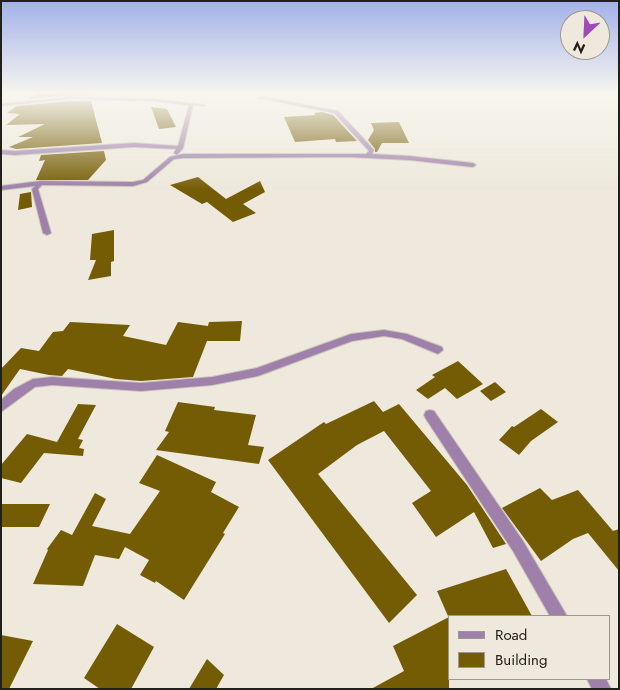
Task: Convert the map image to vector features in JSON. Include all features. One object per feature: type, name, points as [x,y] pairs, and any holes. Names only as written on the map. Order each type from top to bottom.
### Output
[{"type":"street","points":[[1,188],[40,183],[140,183],[174,156],[180,148],[186,125]]},
{"type":"street","points":[[348,125],[372,151],[367,156]]},
{"type":"street","points":[[1,152],[15,153],[126,145],[180,148]]},
{"type":"street","points":[[174,156],[367,156],[409,158],[473,165]]},
{"type":"street","points":[[40,183],[35,189],[47,233]]},
{"type":"street","points":[[1,407],[18,392],[33,383],[52,381],[141,387],[212,381],[258,372],[352,338],[384,333],[404,336],[438,350]]},
{"type":"street","points":[[430,415],[518,546],[558,615]]},
{"type":"building","points":[[43,125],[97,125],[102,143],[16,149],[9,147],[33,137],[18,137]]},
{"type":"building","points":[[158,125],[175,125],[176,127],[159,129]]},
{"type":"building","points":[[288,125],[342,125],[357,141],[336,142],[335,139],[295,142]]},
{"type":"building","points":[[372,125],[401,125],[409,143],[382,143],[377,152],[375,152],[375,149],[368,140],[374,130]]},
{"type":"building","points":[[104,151],[106,160],[88,180],[36,180],[45,160],[39,161],[41,155]]},
{"type":"building","points":[[198,177],[226,199],[260,181],[265,192],[243,204],[256,213],[233,222],[207,202],[202,204],[170,185]]},
{"type":"building","points":[[31,192],[32,207],[18,210],[20,194]]},
{"type":"building","points":[[114,230],[114,261],[111,262],[111,276],[88,280],[96,260],[90,260],[92,234]]},
{"type":"building","points":[[242,321],[240,341],[207,341],[193,377],[141,381],[116,379],[68,369],[62,376],[20,369],[1,396],[1,369],[21,348],[39,351],[53,332],[63,331],[70,322],[130,325],[123,336],[166,345],[178,322],[208,326],[209,322]]},
{"type":"building","points":[[458,361],[483,384],[457,399],[445,388],[428,399],[416,390],[435,377],[432,375]]},
{"type":"building","points":[[495,382],[506,392],[491,401],[480,391]]},
{"type":"building","points":[[374,401],[383,412],[399,404],[467,485],[506,544],[493,548],[474,512],[436,537],[412,503],[431,491],[384,431],[357,445],[318,474],[417,595],[389,623],[268,460],[324,422],[326,424]]},
{"type":"building","points":[[178,402],[215,407],[214,410],[256,415],[248,445],[264,447],[259,464],[156,450],[169,432],[165,431]]},
{"type":"building","points":[[78,404],[96,405],[78,439],[83,440],[79,448],[84,449],[83,456],[44,453],[21,483],[1,478],[1,465],[27,434],[57,442]]},
{"type":"building","points":[[541,409],[558,422],[531,441],[519,455],[499,440],[512,426],[514,427]]},
{"type":"building","points":[[157,455],[216,482],[211,492],[239,507],[223,533],[225,534],[184,600],[156,581],[155,583],[140,575],[149,560],[125,547],[119,559],[95,555],[83,586],[33,584],[47,549],[61,530],[72,535],[95,493],[106,499],[92,526],[130,534],[160,491],[139,483]]},
{"type":"building","points":[[540,488],[552,500],[578,490],[613,531],[619,529],[619,571],[588,533],[573,539],[541,561],[502,508]]},
{"type":"building","points":[[1,504],[50,504],[39,527],[1,527]]},
{"type":"building","points":[[506,569],[531,615],[448,616],[437,591]]},
{"type":"building","points":[[448,618],[449,689],[371,689],[404,671],[393,646]]},
{"type":"building","points":[[117,624],[154,647],[131,689],[100,689],[84,678]]},
{"type":"building","points":[[1,635],[33,641],[9,689],[1,689]]},
{"type":"building","points":[[207,659],[224,675],[216,689],[189,689]]}]
